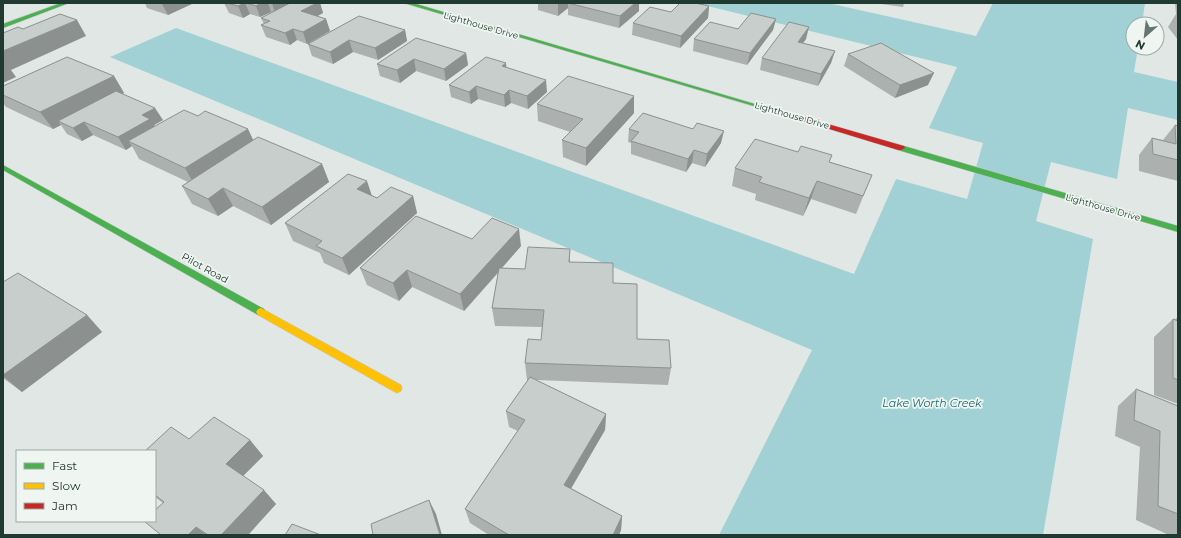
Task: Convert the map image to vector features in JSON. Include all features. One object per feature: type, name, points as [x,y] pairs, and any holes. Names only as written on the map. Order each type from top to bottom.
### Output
[{"type":"street","points":[[3,26],[66,3]]},
{"type":"street","name":"Lighthouse Drive","points":[[407,3],[1178,229]]},
{"type":"street","name":"Pilot Road","points":[[3,167],[397,388]]},
{"type":"water","name":"Lake Worth Creek","points":[[695,3],[828,3],[976,36],[993,3],[1145,3],[1143,16],[1125,16],[1125,56],[1137,56],[1134,72],[1178,82],[1178,120],[1128,108],[1117,179],[1051,162],[1036,221],[1093,239],[1043,535],[719,535],[812,350],[110,57],[176,28],[854,274],[896,179],[967,199],[983,143],[929,128],[957,67]]},
{"type":"building","points":[[227,3],[245,3],[238,6]]},
{"type":"building","points":[[246,3],[261,3],[256,6]]},
{"type":"building","points":[[290,3],[317,3],[301,11],[326,19],[303,32],[293,29],[285,33],[261,25],[270,21],[261,18]]},
{"type":"building","points":[[568,3],[635,3],[620,16]]},
{"type":"building","points":[[680,3],[695,3],[709,6],[681,36],[633,23],[650,7],[671,12]]},
{"type":"building","points":[[751,13],[776,19],[750,53],[694,39],[710,22],[738,29]]},
{"type":"building","points":[[60,14],[77,20],[3,51],[3,33],[18,27],[23,29]]},
{"type":"building","points":[[359,16],[405,30],[375,48],[349,40],[330,52],[308,44]]},
{"type":"building","points":[[789,22],[809,27],[798,42],[835,51],[821,74],[762,58]]},
{"type":"building","points":[[416,38],[466,53],[444,69],[414,59],[397,70],[377,64]]},
{"type":"building","points":[[881,43],[934,73],[900,85],[848,54]]},
{"type":"building","points":[[67,57],[114,76],[40,112],[3,95],[3,86]]},
{"type":"building","points":[[486,57],[506,63],[502,66],[546,80],[527,96],[509,90],[504,95],[476,86],[469,92],[449,85]]},
{"type":"building","points":[[568,76],[634,96],[586,148],[562,140],[583,119],[537,104]]},
{"type":"building","points":[[116,91],[155,108],[142,115],[150,119],[118,137],[84,122],[73,128],[58,121]]},
{"type":"building","points":[[184,110],[198,116],[205,111],[248,129],[185,168],[128,141]]},
{"type":"building","points":[[643,113],[693,129],[697,123],[724,131],[707,154],[694,150],[688,159],[631,141],[639,132],[629,129]]},
{"type":"building","points":[[1175,125],[1178,126],[1178,160],[1153,154],[1152,138],[1176,144]]},
{"type":"building","points":[[258,137],[322,164],[262,207],[223,188],[208,199],[182,186]]},
{"type":"building","points":[[755,139],[798,152],[801,146],[832,155],[829,162],[872,175],[863,196],[817,181],[809,198],[759,182],[762,177],[735,168]]},
{"type":"building","points":[[348,174],[367,181],[357,189],[377,198],[391,187],[413,196],[342,258],[316,246],[322,241],[285,223]]},
{"type":"building","points":[[416,216],[472,239],[492,218],[519,229],[460,294],[407,270],[393,283],[360,268]]},
{"type":"building","points":[[528,247],[570,249],[569,262],[613,263],[613,283],[637,284],[637,339],[669,340],[671,368],[525,363],[528,339],[541,340],[544,310],[492,308],[499,268],[525,269]]},
{"type":"building","points":[[18,273],[87,315],[3,375],[3,282]]},
{"type":"building","points":[[1173,319],[1178,321],[1178,380],[1173,378]]},
{"type":"building","points":[[530,377],[606,414],[564,485],[622,516],[613,535],[509,535],[465,509],[525,420],[506,411]]},
{"type":"building","points":[[1136,389],[1178,406],[1178,514],[1158,506],[1160,431],[1134,420]]},
{"type":"building","points":[[214,417],[250,440],[226,464],[264,490],[221,535],[208,535],[196,527],[188,535],[161,535],[145,522],[156,522],[156,509],[164,502],[156,496],[156,450],[146,450],[171,427],[189,439]]},
{"type":"building","points":[[429,500],[440,535],[373,535],[371,524]]},
{"type":"building","points":[[292,524],[321,535],[285,535]]},
{"type":"traffic: fast","points":[[3,26],[66,3]]},
{"type":"traffic: fast","points":[[407,3],[769,109]]},
{"type":"traffic: fast","points":[[901,148],[1178,229]]},
{"type":"traffic: fast","points":[[3,167],[261,312]]},
{"type":"traffic: slow","points":[[261,312],[397,388]]},
{"type":"traffic: jam","points":[[769,109],[901,148]]}]
